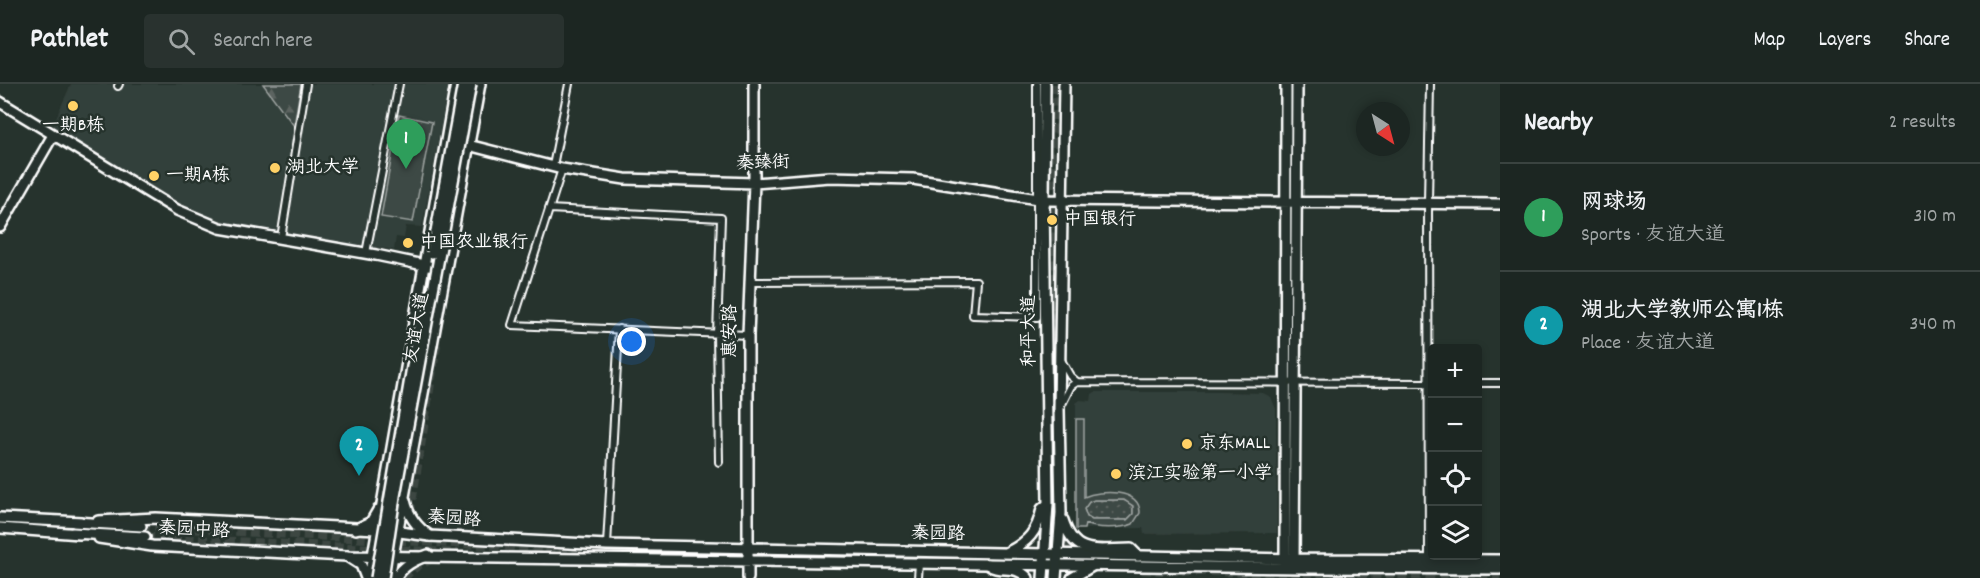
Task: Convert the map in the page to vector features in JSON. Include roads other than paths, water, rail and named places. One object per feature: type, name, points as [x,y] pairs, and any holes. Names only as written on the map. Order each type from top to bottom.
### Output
[{"type":"main road","name":"友谊大道","points":[[367,578],[384,497],[456,84]]},
{"type":"main road","points":[[376,578],[463,84]]},
{"type":"main road","points":[[384,578],[402,461],[471,84]]},
{"type":"main road","name":"友谊大道","points":[[389,578],[390,556],[398,531],[480,84]]},
{"type":"main road","name":"惠安路","points":[[748,578],[748,282],[754,183],[754,84]]},
{"type":"main road","name":"和平大道","points":[[1043,578],[1048,504],[1040,199],[1045,84]]},
{"type":"main road","name":"和平大道","points":[[1056,578],[1061,513],[1059,410],[1064,84]]},
{"type":"main road","points":[[1286,84],[1286,202],[1291,383]]},
{"type":"main road","points":[[1289,563],[1291,383],[1297,202],[1297,84]]},
{"type":"main road","points":[[0,102],[177,210],[220,228],[366,253],[445,270]]},
{"type":"main road","points":[[0,227],[53,135]]},
{"type":"main road","name":"秦臻街","points":[[468,145],[558,167],[639,180],[754,183],[830,177],[893,178],[913,179],[1040,199],[1062,200],[1500,204]]},
{"type":"main road","points":[[437,312],[437,342]]},
{"type":"main road","points":[[406,486],[405,500],[409,514],[418,527],[430,536]]},
{"type":"main road","points":[[356,529],[366,526],[376,517],[384,497]]},
{"type":"main road","points":[[1008,552],[1033,535],[1041,509],[1048,504]]},
{"type":"main road","points":[[1061,513],[1070,537],[1080,547],[1131,549],[1138,556]]},
{"type":"main road","name":"秦园中路","points":[[0,518],[74,522],[156,518],[377,529]]},
{"type":"main road","points":[[74,522],[141,526]]},
{"type":"main road","name":"秦园中路","points":[[0,528],[73,533],[152,546],[390,556]]},
{"type":"main road","name":"秦园路","points":[[377,529],[430,536],[608,545],[1058,553],[1500,569]]},
{"type":"main road","points":[[73,533],[145,537]]},
{"type":"main road","points":[[347,555],[361,565],[367,578]]},
{"type":"main road","points":[[396,578],[399,572],[411,562],[428,555]]},
{"type":"main road","name":"秦园路","points":[[390,556],[1057,565],[1429,560]]},
{"type":"main road","name":"秦园路","points":[[1482,560],[1500,560]]},
{"type":"main road","points":[[987,564],[992,568],[1016,569],[1028,578]]},
{"type":"main road","points":[[1072,578],[1094,565]]},
{"type":"street","points":[[281,238],[306,84]]},
{"type":"street","points":[[366,253],[399,84]]},
{"type":"street","points":[[569,84],[558,167],[549,209],[513,325],[748,335]]},
{"type":"street","points":[[748,282],[976,281],[973,315],[1037,317],[1040,199],[1037,84]]},
{"type":"street","points":[[1430,84],[1428,203],[1430,344]]},
{"type":"street","points":[[549,209],[721,218],[717,334],[719,462]]},
{"type":"street","points":[[608,545],[619,329]]},
{"type":"street","points":[[1060,358],[1070,376],[1077,381],[1428,383]]},
{"type":"street","points":[[1059,410],[1071,386],[1077,381]]},
{"type":"street","points":[[1482,383],[1500,383]]},
{"type":"street","points":[[1429,506],[1430,398]]},
{"type":"street","points":[[918,578],[919,563]]},
{"type":"tunnel","points":[[1055,84],[1053,511],[1058,530],[1068,545],[1082,557],[1101,563]]},
{"type":"tunnel","points":[[410,513],[437,342]]},
{"type":"tunnel","points":[[141,526],[556,549],[915,559]]},
{"type":"tunnel","points":[[145,537],[457,553]]},
{"type":"tunnel","points":[[403,578],[417,566],[436,557]]},
{"type":"tunnel","points":[[1142,570],[1500,578]]},
{"type":"place","name":"一期B栋","points":[[73,106]]},
{"type":"place","name":"湖北大学","points":[[275,168]]},
{"type":"place","name":"网球场","points":[[406,169]]},
{"type":"place","name":"一期A栋","points":[[154,176]]},
{"type":"place","name":"中国银行","points":[[1052,220]]},
{"type":"place","name":"中国农业银行","points":[[408,243]]},
{"type":"place","name":"京东MALL","points":[[1187,444]]},
{"type":"place","name":"滨江实验第一小学","points":[[1116,474]]},
{"type":"place","name":"湖北大学教师公寓1栋","points":[[359,476]]}]
